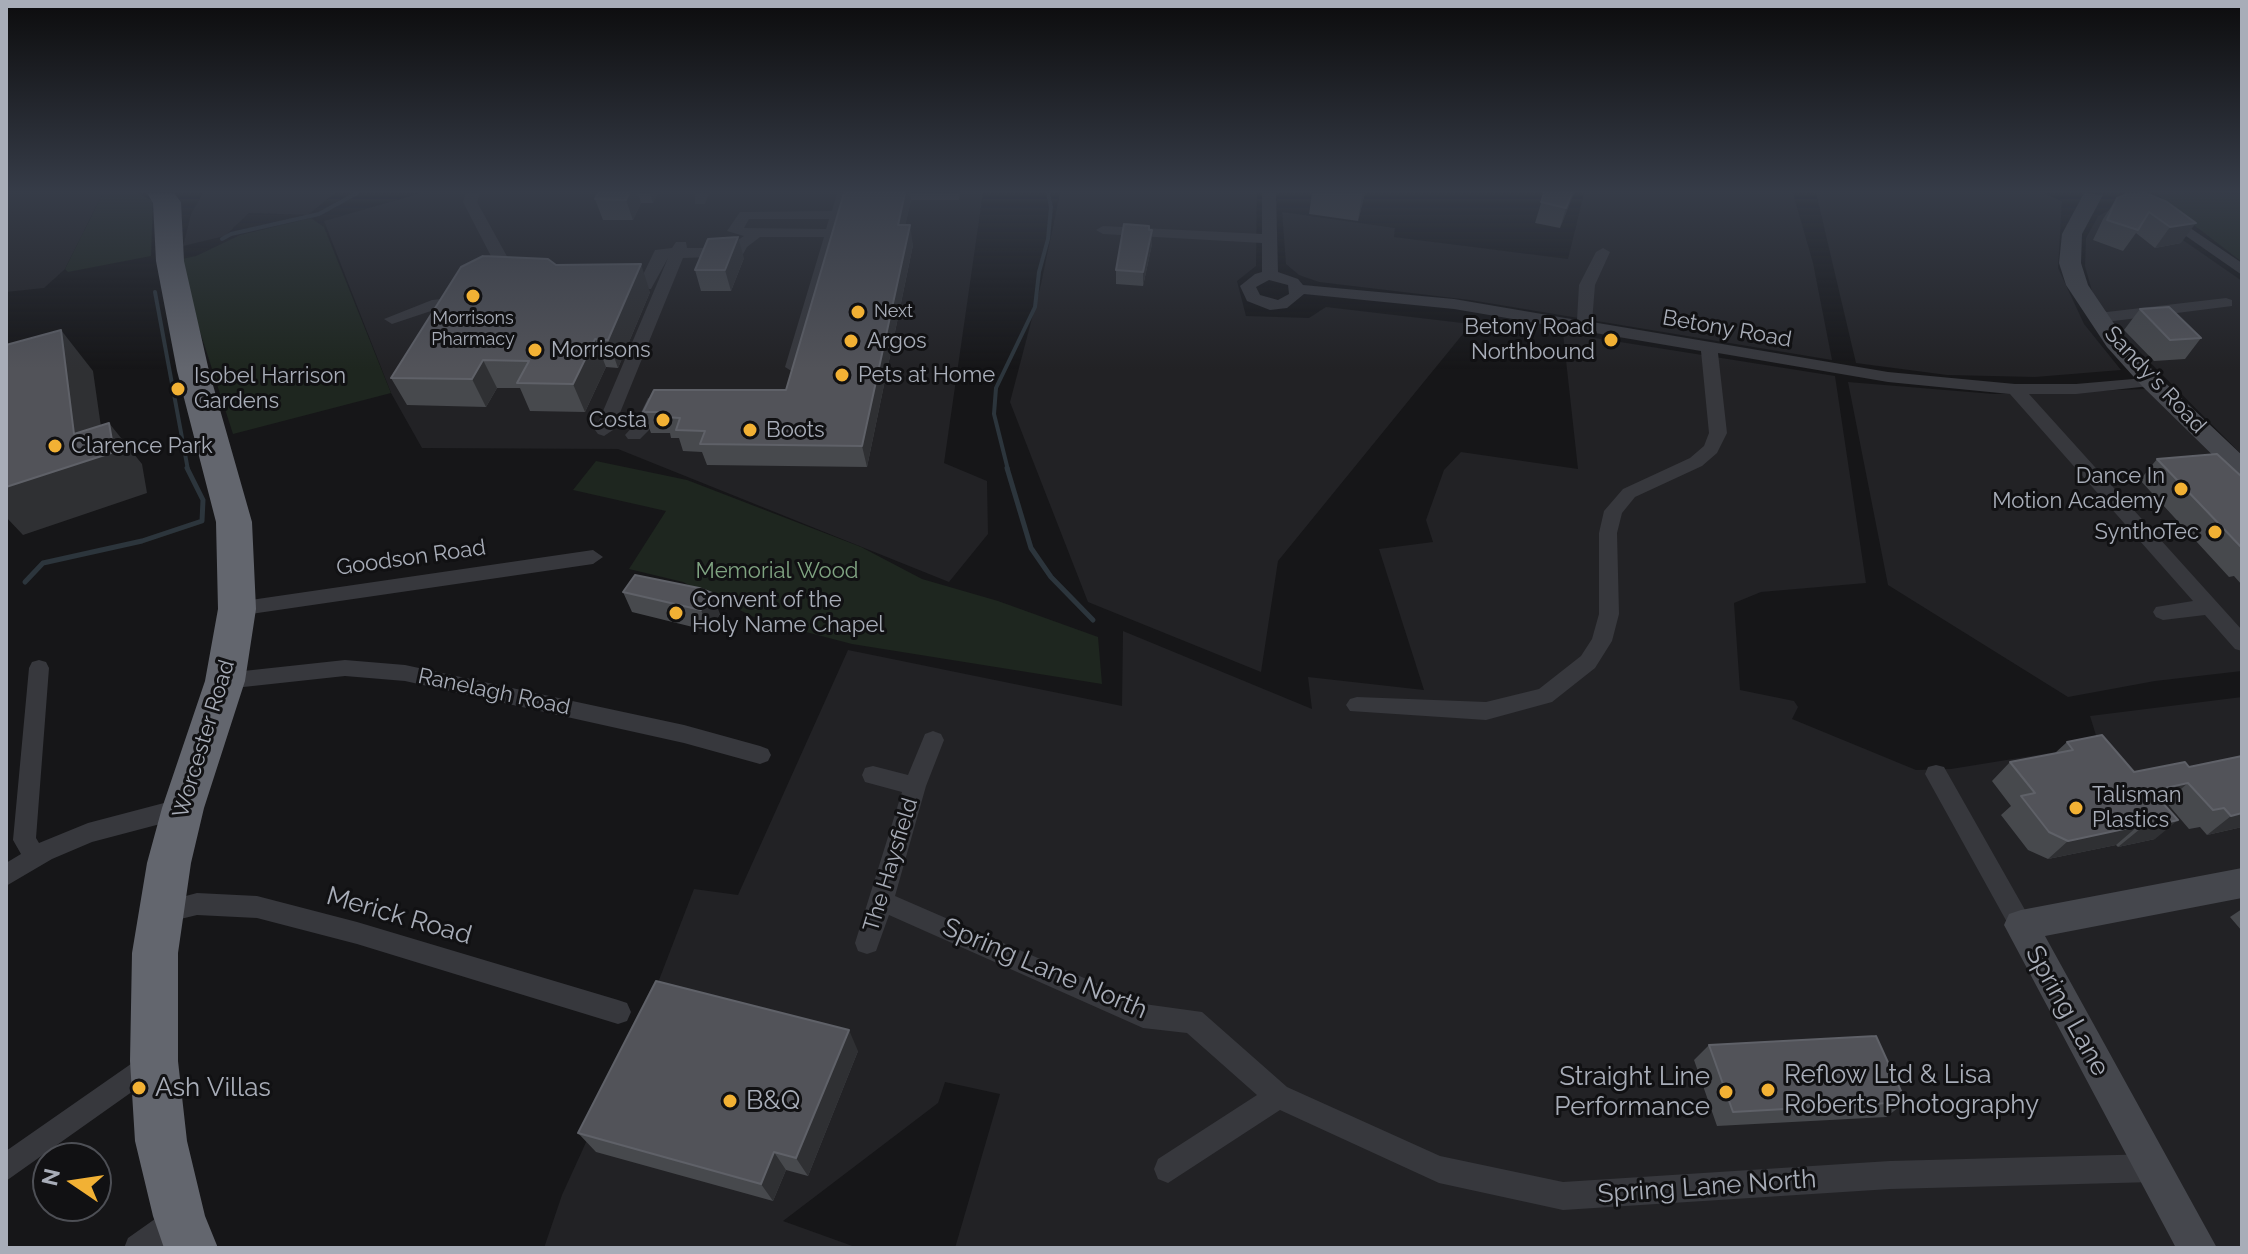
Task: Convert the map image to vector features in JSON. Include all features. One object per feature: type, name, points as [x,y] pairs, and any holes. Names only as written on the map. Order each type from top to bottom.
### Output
[{"type":"highway","name":"Worcester Road","points":[[171,252],[171,272],[190,357],[234,522],[237,609],[225,681],[183,808],[160,913],[153,986],[154,1061],[161,1141],[185,1232]]},
{"type":"street","points":[[392,319],[438,303],[457,303],[467,289],[500,276],[501,260],[496,252]]},
{"type":"street","points":[[599,285],[646,286],[660,253],[667,252]]},
{"type":"street","points":[[604,430],[679,252]]},
{"type":"street","points":[[716,252],[738,252]]},
{"type":"street","points":[[788,389],[827,252]]},
{"type":"street","points":[[1270,275],[1271,252]]},
{"type":"street","points":[[1584,327],[1587,285],[1603,252]]},
{"type":"street","name":"Sandy's Road","points":[[2071,252],[2070,263],[2077,285],[2093,313],[2150,381],[2242,469]]},
{"type":"street","points":[[2216,252],[2242,270]]},
{"type":"street","points":[[1270,275],[1293,282],[1298,289],[1291,301],[1270,305],[1253,298],[1248,286],[1260,277],[1270,275]]},
{"type":"street","name":"Betony Road","points":[[1298,289],[1442,303],[1840,371],[2015,389],[2076,389],[2150,381]]},
{"type":"street","points":[[2093,313],[2106,317],[2226,303]]},
{"type":"street","points":[[1357,705],[1486,711],[1545,696],[1588,662],[1602,641],[1609,614],[1608,533],[1613,511],[1629,493],[1696,462],[1711,449],[1718,433],[1709,348]]},
{"type":"street","points":[[2015,389],[2242,643]]},
{"type":"street","points":[[634,435],[643,426],[654,402],[683,403]]},
{"type":"street","name":"Goodson Road","points":[[237,609],[593,557]]},
{"type":"street","points":[[2163,612],[2207,607]]},
{"type":"street","points":[[35,857],[24,840],[28,696],[39,668]]},
{"type":"street","name":"Ranelagh Road","points":[[225,681],[345,668],[405,673],[684,734],[760,755]]},
{"type":"street","name":"The Haysfield","points":[[867,943],[915,786],[933,740]]},
{"type":"street","name":"Spring Lane","points":[[1936,774],[2197,1248]]},
{"type":"street","name":"The Haysfield","points":[[873,775],[915,786]]},
{"type":"street","points":[[6,876],[35,857],[88,833],[183,808]]},
{"type":"street","points":[[2021,925],[2242,883]]},
{"type":"street","name":"Spring Lane North","points":[[882,901],[1143,1016],[1193,1021],[1278,1096],[1439,1169],[1563,1196],[1890,1175],[2154,1168]]},
{"type":"street","name":"Merick Road","points":[[160,913],[206,903],[257,907],[357,933],[618,1012]]},
{"type":"street","points":[[6,1167],[154,1061]]},
{"type":"street","points":[[1168,1169],[1278,1096]]},
{"type":"street","points":[[138,1248],[185,1232]]},
{"type":"shaded area","points":[[6,252],[74,252],[65,269],[44,288],[6,292]]},
{"type":"shaded area","points":[[336,252],[975,252],[944,463],[987,481],[988,534],[949,582],[618,449],[422,448],[391,393]]},
{"type":"shaded area","points":[[1048,252],[1256,252],[1256,266],[1237,281],[1246,316],[1309,318],[1326,307],[1471,324],[1278,561],[1261,672],[1088,602],[1010,402]]},
{"type":"shaded area","points":[[1285,252],[1509,252],[1568,259],[1570,252],[1810,252],[1832,360],[1470,300],[1319,282],[1299,275],[1286,264]]},
{"type":"shaded area","points":[[1830,252],[2059,252],[2058,268],[2084,324],[2121,370],[2035,377],[1947,375],[1856,363]]},
{"type":"shaded area","points":[[2086,252],[2200,252],[2242,281],[2242,455],[2097,309],[2085,266]]},
{"type":"shaded area","points":[[1563,333],[1835,376],[1866,583],[1761,592],[1734,603],[1740,690],[1794,701],[1798,707],[1792,719],[1916,770],[1951,769],[2099,745],[2090,716],[2242,697],[2242,1248],[955,1248],[1000,1094],[945,1082],[938,1103],[783,1221],[858,1248],[544,1248],[562,1195],[654,993],[694,889],[738,895],[848,650],[1122,706],[1123,631],[1312,709],[1308,677],[1424,690],[1379,549],[1433,542],[1426,520],[1444,470],[1461,452],[1578,469]]},
{"type":"shaded area","points":[[1848,382],[1994,394],[2146,389],[2242,482],[2242,671],[2155,681],[2068,697],[1888,585]]},
{"type":"green space","points":[[74,252],[151,252],[151,256],[68,272],[65,269]]},
{"type":"green space","points":[[205,252],[334,252],[391,393],[233,434],[177,260]]},
{"type":"green space","points":[[2228,252],[2242,252],[2242,262]]},
{"type":"green space","name":"Memorial Wood","points":[[596,461],[687,480],[861,547],[922,579],[998,601],[1098,637],[1102,684],[852,644],[760,620],[683,582],[629,569],[666,511],[573,490]]},
{"type":"building","points":[[703,252],[732,252],[725,270],[695,270]]},
{"type":"building","points":[[827,252],[904,252],[862,446],[700,444],[705,431],[676,430],[680,418],[664,417],[665,412],[643,412],[654,390],[786,390]]},
{"type":"building","points":[[1119,252],[1147,252],[1143,272],[1116,270]]},
{"type":"building","name":"Morrisons","points":[[483,256],[548,259],[556,265],[641,264],[608,340],[595,339],[573,384],[517,383],[529,361],[483,360],[472,379],[391,378],[461,267]]},
{"type":"building","points":[[2169,307],[2201,338],[2170,340],[2140,309]]},
{"type":"building","points":[[61,330],[74,434],[109,423],[114,452],[6,487],[6,345]]},
{"type":"building","points":[[2217,454],[2242,477],[2242,548],[2157,459]]},
{"type":"building","points":[[635,575],[712,593],[701,610],[623,592]]},
{"type":"building","points":[[2102,735],[2134,772],[2185,762],[2189,767],[2242,756],[2242,813],[2231,816],[2224,808],[2213,810],[2188,783],[2152,791],[2178,820],[2068,841],[2049,832],[2021,796],[2035,793],[2010,762],[2073,750],[2067,742]]},
{"type":"building","name":"B&Q","points":[[656,981],[849,1030],[796,1158],[774,1152],[761,1184],[578,1133]]},
{"type":"building","points":[[1876,1036],[1906,1102],[1733,1112],[1709,1045]]},
{"type":"waterway","points":[[1008,470],[994,414],[996,388],[1035,307],[1045,252]]},
{"type":"waterway","points":[[155,292],[188,470]]},
{"type":"waterway","points":[[1007,468],[1031,548],[1051,577],[1093,620]]},
{"type":"waterway","points":[[25,582],[43,563],[142,541],[202,521],[203,500],[188,470]]},
{"type":"place","name":"Morrisons Pharmacy","points":[[473,296]]},
{"type":"place","name":"Next","points":[[858,312]]},
{"type":"place","name":"Betony Road Northbound","points":[[1611,340]]},
{"type":"place","name":"Argos","points":[[851,341]]},
{"type":"place","name":"Morrisons","points":[[535,350]]},
{"type":"place","name":"Pets at Home","points":[[842,375]]},
{"type":"place","name":"Isobel Harrison Gardens","points":[[178,389]]},
{"type":"place","name":"Costa","points":[[663,420]]},
{"type":"place","name":"Boots","points":[[750,430]]},
{"type":"place","name":"Clarence Park","points":[[55,446]]},
{"type":"place","name":"Dance In Motion Academy","points":[[2181,489]]},
{"type":"place","name":"SynthoTec","points":[[2215,532]]},
{"type":"place","name":"Convent of the Holy Name Chapel","points":[[676,613]]},
{"type":"place","name":"Talisman Plastics","points":[[2076,808]]},
{"type":"place","name":"Ash Villas","points":[[139,1088]]},
{"type":"place","name":"Reflow Ltd & Lisa Roberts Photography","points":[[1768,1090]]},
{"type":"place","name":"Straight Line Performance","points":[[1726,1092]]},
{"type":"place","name":"B&Q","points":[[730,1101]]}]
